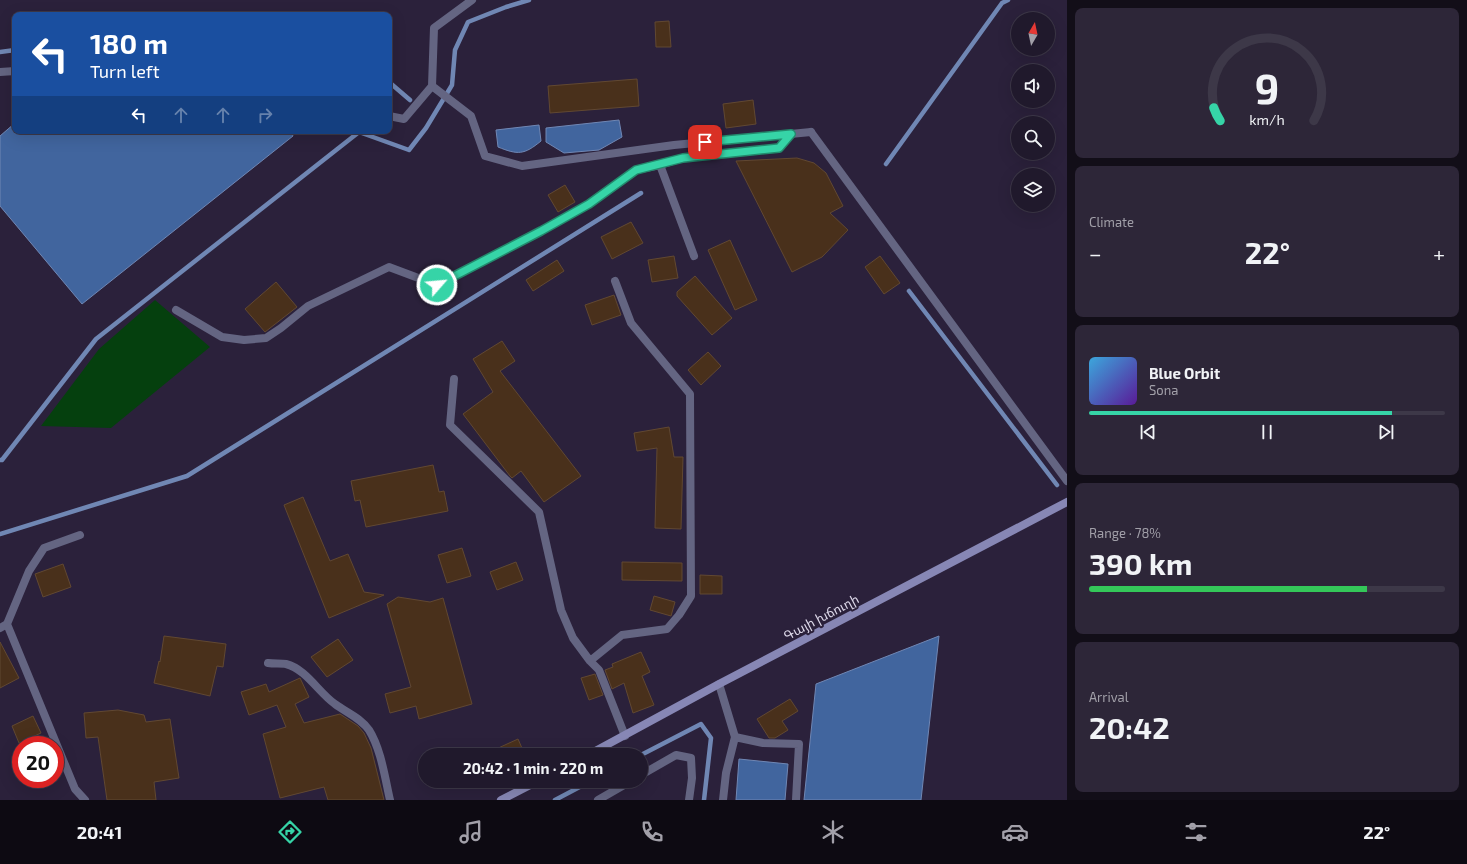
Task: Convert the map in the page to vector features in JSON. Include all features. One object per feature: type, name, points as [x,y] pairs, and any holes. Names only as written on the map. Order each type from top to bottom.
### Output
[{"type":"main road","name":"Գայի խճուղի","points":[[602,748],[719,684],[1067,502]]},
{"type":"main road","points":[[501,800],[524,788]]},
{"type":"street","points":[[392,117],[404,119],[434,88],[434,28],[472,0]]},
{"type":"street","points":[[0,72],[12,71]]},
{"type":"street","points":[[434,88],[471,116],[485,156],[522,166],[674,145],[811,132],[1067,481]]},
{"type":"street","points":[[176,310],[222,337],[244,340],[266,338],[308,306],[389,267],[437,285],[541,231],[589,204],[636,170],[683,158],[779,148],[791,134]]},
{"type":"street","points":[[660,165],[694,256]]},
{"type":"street","points":[[590,661],[622,635],[667,629],[679,615],[691,596],[690,394],[631,323],[615,281]]},
{"type":"street","points":[[454,379],[450,425],[540,512],[561,610],[573,638],[590,661],[599,670],[625,736]]},
{"type":"street","points":[[80,535],[44,548],[29,571],[4,626],[75,789],[85,800]]},
{"type":"street","points":[[268,663],[287,664],[304,674],[334,704],[359,719],[364,724],[369,730],[374,741],[381,762],[390,800]]},
{"type":"street","points":[[719,684],[735,737],[726,773],[723,800]]},
{"type":"street","points":[[735,737],[763,743],[799,744],[796,800]]},
{"type":"street","points":[[648,771],[676,755],[691,758],[692,778],[689,800]]},
{"type":"street","points":[[598,800],[619,788]]},
{"type":"green space","points":[[155,300],[210,347],[111,428],[41,426],[99,349]]},
{"type":"water","points":[[619,120],[622,137],[599,150],[564,153],[546,142],[546,128]]},
{"type":"water","points":[[539,125],[541,141],[530,149],[516,152],[498,147],[496,130]]},
{"type":"water","points":[[12,126],[12,134],[292,134],[293,136],[82,304],[0,206],[0,136]]},
{"type":"water","points":[[939,636],[921,800],[804,800],[816,684]]},
{"type":"water","points":[[739,759],[788,764],[785,800],[736,800]]},
{"type":"building","points":[[669,21],[671,47],[656,47],[655,22]]},
{"type":"building","points":[[637,79],[639,106],[550,113],[548,86]]},
{"type":"building","points":[[753,100],[756,124],[726,128],[723,104]]},
{"type":"building","points":[[797,158],[814,163],[826,173],[843,206],[830,213],[848,230],[822,257],[792,272],[736,161]]},
{"type":"building","points":[[565,185],[575,202],[558,212],[548,195]]},
{"type":"building","points":[[631,222],[643,243],[612,259],[601,237]]},
{"type":"building","points":[[730,240],[757,300],[735,310],[708,250]]},
{"type":"building","points":[[674,256],[678,278],[652,282],[648,260]]},
{"type":"building","points":[[880,256],[900,283],[884,294],[865,267]]},
{"type":"building","points":[[557,260],[564,271],[533,291],[526,280]]},
{"type":"building","points":[[695,276],[732,318],[712,335],[677,296],[677,292]]},
{"type":"building","points":[[276,282],[297,307],[265,332],[245,309]]},
{"type":"building","points":[[614,295],[621,315],[592,325],[585,305]]},
{"type":"building","points":[[502,341],[515,361],[500,371],[581,476],[544,502],[521,471],[512,478],[510,476],[463,414],[493,392],[473,359]]},
{"type":"building","points":[[708,352],[721,366],[701,385],[688,370]]},
{"type":"building","points":[[669,427],[674,457],[683,457],[681,529],[655,528],[657,448],[637,451],[634,433]]},
{"type":"building","points":[[433,465],[439,492],[444,491],[448,511],[366,527],[360,500],[355,501],[351,481]]},
{"type":"building","points":[[303,497],[330,561],[348,554],[364,592],[384,595],[329,618],[284,505]]},
{"type":"building","points":[[462,548],[471,576],[447,583],[438,555]]},
{"type":"building","points":[[516,562],[523,580],[497,590],[490,572]]},
{"type":"building","points":[[622,562],[682,563],[682,581],[622,580]]},
{"type":"building","points":[[63,564],[71,587],[43,597],[35,574]]},
{"type":"building","points":[[700,575],[722,576],[722,594],[700,594]]},
{"type":"building","points":[[654,596],[675,602],[671,616],[650,610]]},
{"type":"building","points":[[398,597],[430,602],[443,598],[472,704],[419,719],[416,706],[390,713],[385,694],[411,687],[387,604]]},
{"type":"building","points":[[164,636],[226,644],[223,667],[217,666],[210,696],[154,683],[159,661],[160,662]]},
{"type":"building","points":[[338,639],[353,660],[327,677],[311,657]]},
{"type":"building","points":[[0,642],[19,678],[0,688]]},
{"type":"building","points":[[641,652],[650,672],[642,676],[654,705],[633,713],[624,683],[612,689],[605,670],[613,667],[612,664]]},
{"type":"building","points":[[595,674],[603,695],[589,700],[581,678]]},
{"type":"building","points":[[300,678],[309,697],[295,704],[304,723],[340,714],[358,726],[364,733],[371,748],[384,800],[328,800],[324,787],[280,798],[263,734],[286,727],[277,705],[249,715],[241,692],[266,684],[269,692]]},
{"type":"building","points":[[790,699],[798,711],[782,721],[788,730],[775,738],[769,738],[757,719]]},
{"type":"building","points":[[118,710],[144,715],[146,722],[170,719],[179,778],[154,782],[156,800],[107,800],[98,737],[86,738],[84,713]]},
{"type":"building","points":[[33,716],[41,733],[34,736],[16,736],[12,726]]},
{"type":"building","points":[[518,739],[522,748],[498,748]]},
{"type":"waterway","points":[[365,134],[409,150],[426,128],[452,85],[455,50],[468,22],[506,7],[529,0]]},
{"type":"waterway","points":[[886,164],[1002,3],[1008,0]]},
{"type":"waterway","points":[[0,52],[12,50]]},
{"type":"waterway","points":[[392,85],[410,100]]},
{"type":"waterway","points":[[0,460],[2,460],[96,339],[356,134]]},
{"type":"waterway","points":[[0,534],[187,476],[641,193]]},
{"type":"waterway","points":[[909,291],[1057,485]]},
{"type":"waterway","points":[[648,751],[701,724],[711,738],[704,800]]},
{"type":"waterway","points":[[555,800],[578,788]]},
{"type":"route","points":[[437,285],[541,231],[589,204],[636,170],[683,158],[779,148],[791,134],[705,142]]}]
